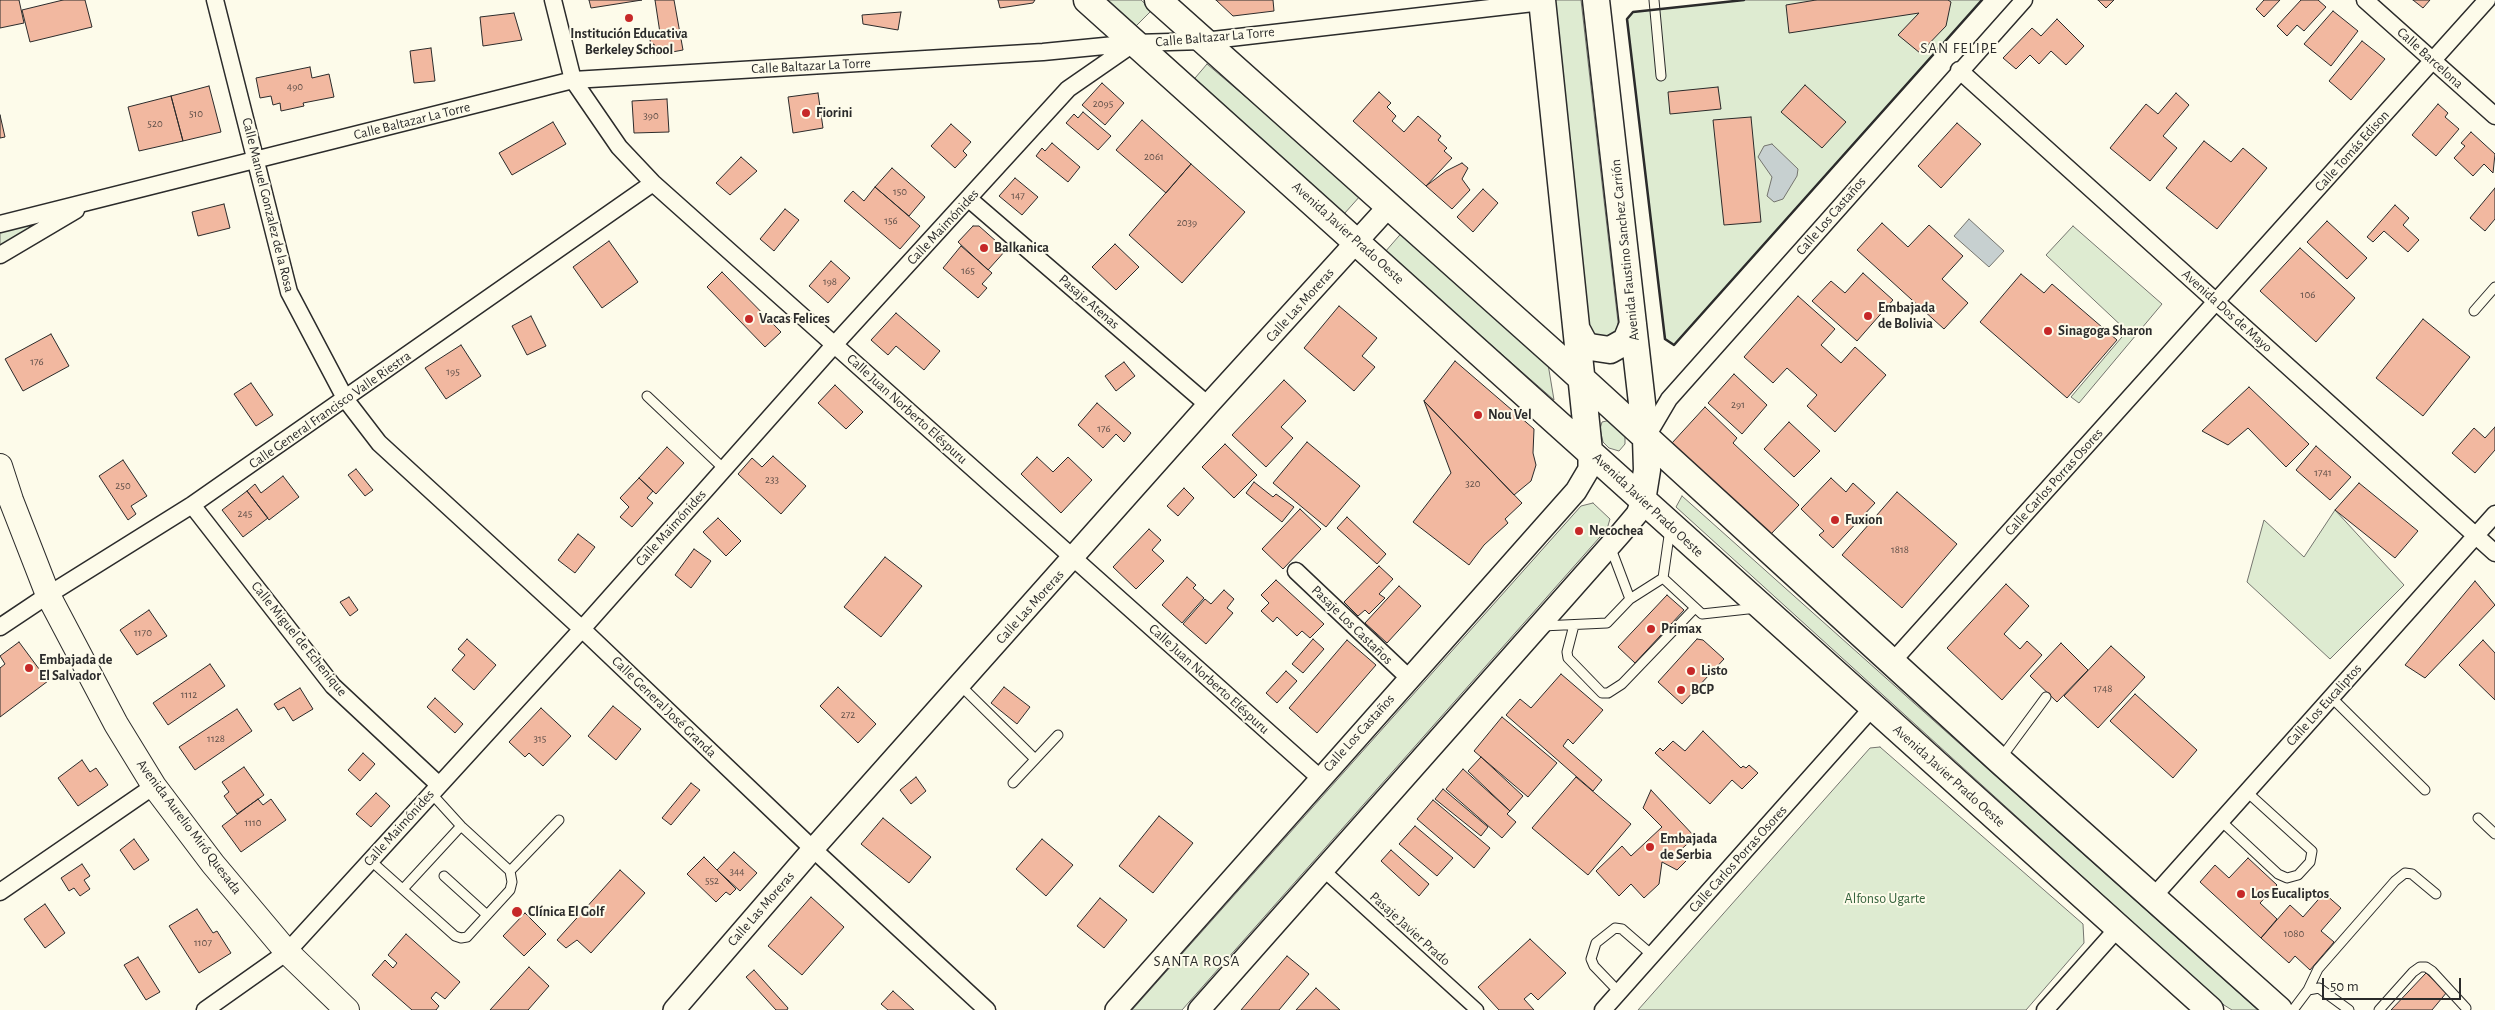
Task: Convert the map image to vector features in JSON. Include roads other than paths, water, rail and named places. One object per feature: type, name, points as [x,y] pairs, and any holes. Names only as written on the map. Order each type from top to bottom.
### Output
[{"type":"main road","name":"Avenida Javier Prado Oeste","points":[[1086,0],[1589,451],[1670,527],[2210,1010]]},
{"type":"main road","points":[[1158,0],[1582,379],[1999,760],[2278,1010]]},
{"type":"main road","name":"Avenida Faustino Sanchez Carrión","points":[[1598,0],[1646,438],[1647,470],[1642,501]]},
{"type":"main road","points":[[1542,1],[1589,451]]},
{"type":"main road","points":[[1577,330],[1584,343],[1590,347],[1610,350],[1626,341],[1633,324]]},
{"type":"main road","name":"Avenida Aurelio Miró Quesada","points":[[0,466],[11,500],[48,594],[116,724],[154,786],[213,864],[287,952],[347,1010]]},
{"type":"street","name":"Calle Manuel Gonzalez de la Rosa","points":[[215,0],[289,292],[346,400]]},
{"type":"street","name":"Calle Juan Norberto Eléspuru","points":[[554,0],[573,80],[619,147],[653,183],[1320,778]]},
{"type":"street","name":"Calle Los Castaños","points":[[1646,438],[1669,399],[2024,0]]},
{"type":"street","name":"Calle Barcelona","points":[[2365,0],[2495,116]]},
{"type":"street","name":"Calle Tomás Edison","points":[[2216,301],[2487,0]]},
{"type":"street","name":"Calle Baltazar La Torre","points":[[0,224],[257,161],[573,80],[1043,52],[1135,43],[1204,41],[1542,1]]},
{"type":"street","name":"Calle Maimónides","points":[[205,1010],[287,952],[582,629],[835,344],[1068,89],[1135,43]]},
{"type":"street","name":"Avenida Dos de Mayo","points":[[1960,70],[2495,553]]},
{"type":"street","name":"Calle General Francisco Valle Riestra","points":[[0,627],[48,594],[192,505],[346,400],[653,183]]},
{"type":"street","name":"Pasaje Atenas","points":[[969,199],[1208,405]]},
{"type":"street","name":"Calle Baltazar La Torre","points":[[0,255],[93,200]]},
{"type":"street","name":"Calle Las Moreras","points":[[674,1010],[813,849],[1208,405],[1389,206]]},
{"type":"street","name":"Calle Carlos Porras Osores","points":[[1892,662],[2216,301]]},
{"type":"street","name":"Calle General José Granda","points":[[346,400],[379,443],[582,629],[813,849],[987,1010]]},
{"type":"street","name":"Calle Los Castaños","points":[[1116,1010],[1576,491],[1589,469],[1589,451]]},
{"type":"street","points":[[1199,1010],[1610,546],[1637,514],[1642,501]]},
{"type":"street","name":"Calle Miguel de Echenique","points":[[192,505],[333,686],[435,788]]},
{"type":"street","name":"Calle Los Eucaliptos","points":[[2153,897],[2495,514]]},
{"type":"street","name":"Pasaje Los Castaños","points":[[1296,571],[1409,678]]},
{"type":"street","name":"Calle Carlos Porras Osores","points":[[1603,1010],[1872,708]]},
{"type":"street","points":[[0,892],[154,786]]},
{"type":"street","name":"Pasaje Javier Prado","points":[[1323,870],[1476,1010]]},
{"type":"street","points":[[2045,1010],[2118,928]]},
{"type":"lane","points":[[1654,0],[1661,76]]},
{"type":"lane","points":[[2474,311],[2495,286]]},
{"type":"lane","points":[[647,396],[724,469]]},
{"type":"lane","points":[[1539,626],[1607,623],[1630,599],[1663,578],[1670,527]]},
{"type":"lane","points":[[1610,546],[1630,599]]},
{"type":"lane","points":[[1663,578],[1702,614],[1761,608]]},
{"type":"lane","points":[[1574,625],[1567,652],[1568,658],[1602,693],[1608,692],[1622,684],[1695,608]]},
{"type":"lane","points":[[960,684],[1035,759]]},
{"type":"lane","points":[[1999,760],[2046,697]]},
{"type":"lane","points":[[2331,697],[2425,790]]},
{"type":"lane","points":[[1014,783],[1058,735]]},
{"type":"lane","points":[[370,860],[461,938],[467,937],[510,890],[512,882],[510,871],[461,826],[435,788]]},
{"type":"lane","points":[[2221,820],[2278,874],[2287,878],[2298,875],[2310,862],[2312,851],[2247,792]]},
{"type":"lane","points":[[2478,818],[2495,834]]},
{"type":"lane","points":[[510,871],[558,820]]},
{"type":"lane","points":[[404,889],[461,826]]},
{"type":"lane","points":[[2293,1010],[2308,990],[2318,969],[2405,873],[2412,874],[2436,894]]},
{"type":"lane","points":[[444,876],[486,915]]},
{"type":"lane","points":[[1619,992],[1594,966],[1591,959],[1596,942],[1615,928],[1622,930],[1652,955]]},
{"type":"lane","points":[[2379,1010],[2413,972],[2420,967],[2426,967],[2432,971],[2467,1009]]},
{"type":"lane","points":[[2308,990],[2318,988],[2349,1010]]},
{"type":"place","name":"Institución Educativa Berkeley School","points":[[629,18]]},
{"type":"place","name":"Fiorini","points":[[806,113]]},
{"type":"place","name":"Balkanica","points":[[984,248]]},
{"type":"place","name":"Embajada de Bolivia","points":[[1868,316]]},
{"type":"place","name":"Vacas Felices","points":[[749,319]]},
{"type":"place","name":"Sinagoga Sharon","points":[[2048,331]]},
{"type":"place","name":"Nou Vel","points":[[1478,415]]},
{"type":"place","name":"Fuxion","points":[[1835,520]]},
{"type":"place","name":"Necochea","points":[[1579,531]]},
{"type":"place","name":"Primax","points":[[1651,629]]},
{"type":"place","name":"Embajada de El Salvador","points":[[29,668]]},
{"type":"place","name":"Listo","points":[[1691,671]]},
{"type":"place","name":"BCP","points":[[1681,690]]},
{"type":"place","name":"Embajada de Serbia","points":[[1650,847]]},
{"type":"place","name":"Los Eucaliptos","points":[[2241,894]]},
{"type":"place","name":"Clínica El Golf","points":[[517,912]]},
{"type":"district","name":"SAN FELIPE","points":[[1959,48]]},
{"type":"district","name":"SANTA ROSA","points":[[1197,961]]},
{"type":"park label","name":"Alfonso Ugarte","points":[[1885,899]]}]
